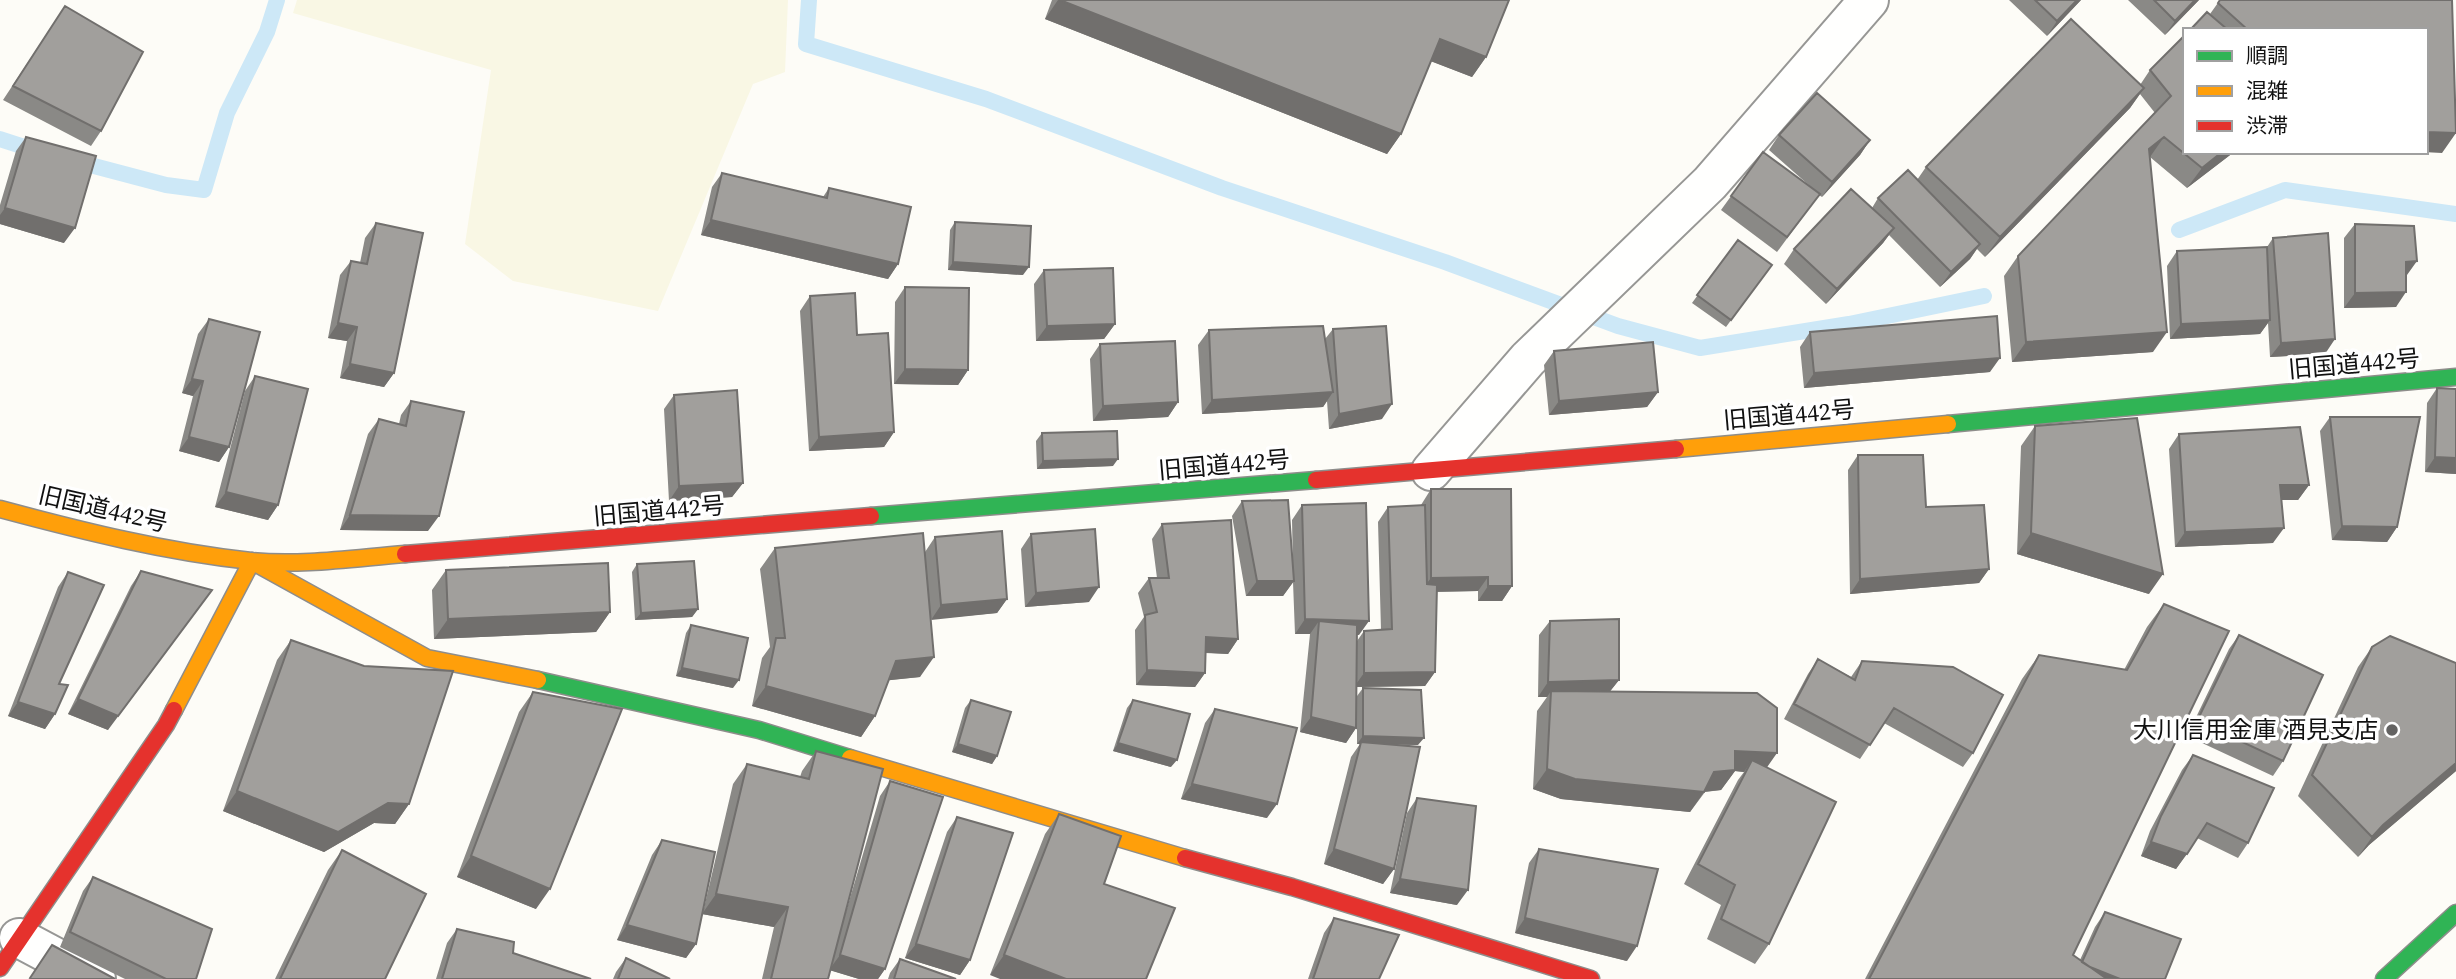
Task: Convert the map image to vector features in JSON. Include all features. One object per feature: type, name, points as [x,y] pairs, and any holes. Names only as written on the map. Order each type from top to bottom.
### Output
[{"type":"main road","name":"旧国道442号","points":[[0,509],[115,539],[252,561],[336,560],[1431,471],[2456,377]]},
{"type":"main road","points":[[10,953],[166,725],[252,561],[427,658],[606,694],[759,730],[1138,846],[1305,891],[1591,979]]},
{"type":"main road","points":[[2384,979],[2456,913]]},
{"type":"street","points":[[1431,471],[1528,359],[1710,183],[1870,0]]},
{"type":"street","points":[[10,953],[96,979]]},
{"type":"shaded area","points":[[297,0],[788,0],[785,72],[753,84],[658,311],[513,281],[465,244],[491,70],[293,13]]},
{"type":"building","points":[[1060,0],[1509,0],[1486,57],[1440,39],[1401,134]]},
{"type":"building","points":[[2035,0],[2077,0],[2057,21]]},
{"type":"building","points":[[2154,0],[2195,0],[2175,21]]},
{"type":"building","points":[[2220,0],[2452,0],[2456,133],[2428,132],[2428,28],[2246,28],[2218,3]]},
{"type":"building","points":[[65,6],[143,52],[101,131],[13,86]]},
{"type":"building","points":[[2207,12],[2226,28],[2192,28]]},
{"type":"building","points":[[2071,19],[2144,88],[2000,237],[1926,167]]},
{"type":"building","points":[[2183,37],[2183,152],[2164,137],[2149,149],[2167,332],[2026,342],[2018,256],[2171,96],[2150,70]]},
{"type":"building","points":[[1817,93],[1870,140],[1832,182],[1779,135]]},
{"type":"building","points":[[26,137],[96,156],[75,228],[5,208]]},
{"type":"building","points":[[1763,152],[1820,194],[1787,237],[1731,196]]},
{"type":"building","points":[[2185,154],[2220,154],[2202,168]]},
{"type":"building","points":[[1908,170],[1980,244],[1951,272],[1878,198]]},
{"type":"building","points":[[722,173],[827,198],[829,188],[911,207],[898,264],[711,220]]},
{"type":"building","points":[[1851,189],[1894,228],[1837,289],[1794,249]]},
{"type":"building","points":[[955,222],[1031,226],[1029,267],[953,262]]},
{"type":"building","points":[[376,223],[423,233],[394,373],[350,364],[357,327],[338,323],[351,261],[367,264]]},
{"type":"building","points":[[2355,224],[2414,226],[2417,261],[2406,262],[2406,292],[2355,293]]},
{"type":"building","points":[[2328,233],[2335,339],[2281,343],[2273,238]]},
{"type":"building","points":[[1738,240],[1772,265],[1731,320],[1697,295]]},
{"type":"building","points":[[2267,247],[2270,320],[2181,324],[2177,251]]},
{"type":"building","points":[[1113,268],[1115,324],[1047,326],[1044,270]]},
{"type":"building","points":[[905,287],[969,288],[968,370],[905,369]]},
{"type":"building","points":[[855,293],[857,335],[888,333],[894,432],[819,437],[810,296]]},
{"type":"building","points":[[1997,316],[2000,358],[1814,373],[1810,332]]},
{"type":"building","points":[[209,319],[260,332],[229,447],[189,437],[203,381],[192,379]]},
{"type":"building","points":[[1323,326],[1333,392],[1212,400],[1209,330]]},
{"type":"building","points":[[1386,326],[1392,404],[1339,414],[1333,329]]},
{"type":"building","points":[[1175,341],[1178,402],[1103,406],[1100,344]]},
{"type":"building","points":[[1653,342],[1658,392],[1559,401],[1554,351]]},
{"type":"building","points":[[255,376],[308,389],[278,505],[226,492]]},
{"type":"building","points":[[2437,388],[2456,389],[2456,458],[2435,457]]},
{"type":"building","points":[[737,390],[743,483],[679,486],[674,395]]},
{"type":"building","points":[[411,401],[464,412],[439,516],[350,515],[379,419],[406,426]]},
{"type":"building","points":[[2330,417],[2420,417],[2397,527],[2342,526]]},
{"type":"building","points":[[2137,418],[2163,574],[2031,533],[2035,426]]},
{"type":"building","points":[[2300,427],[2309,485],[2280,485],[2284,528],[2185,532],[2179,434]]},
{"type":"building","points":[[1117,431],[1118,459],[1043,461],[1042,433]]},
{"type":"building","points":[[1858,455],[1923,455],[1926,507],[1984,505],[1989,569],[1860,579]]},
{"type":"building","points":[[1431,489],[1511,489],[1512,586],[1488,586],[1488,577],[1431,578]]},
{"type":"building","points":[[1288,500],[1294,581],[1257,581],[1242,501]]},
{"type":"building","points":[[1366,503],[1369,621],[1305,619],[1302,505]]},
{"type":"building","points":[[1425,505],[1427,584],[1437,585],[1435,672],[1364,673],[1364,631],[1392,629],[1388,507]]},
{"type":"building","points":[[1231,520],[1238,639],[1206,637],[1205,673],[1147,670],[1145,615],[1157,612],[1149,578],[1169,578],[1162,524]]},
{"type":"building","points":[[1095,529],[1099,587],[1036,593],[1031,534]]},
{"type":"building","points":[[1002,531],[1007,599],[941,605],[935,537]]},
{"type":"building","points":[[923,533],[934,657],[896,661],[875,716],[766,686],[776,638],[785,638],[775,548]]},
{"type":"building","points":[[694,561],[698,609],[641,613],[637,564]]},
{"type":"building","points":[[608,563],[610,612],[448,619],[446,570]]},
{"type":"building","points":[[141,571],[212,590],[118,716],[78,699]]},
{"type":"building","points":[[68,572],[104,585],[59,684],[68,685],[55,714],[18,702]]},
{"type":"building","points":[[2164,604],[2229,631],[2073,955],[2107,979],[1869,979],[2039,655],[2127,670]]},
{"type":"building","points":[[1619,619],[1619,680],[1548,682],[1550,621]]},
{"type":"building","points":[[1319,621],[1357,625],[1356,728],[1311,717]]},
{"type":"building","points":[[691,625],[748,638],[739,680],[682,668]]},
{"type":"building","points":[[2239,635],[2323,675],[2283,761],[2197,721]]},
{"type":"building","name":"大川信用金庫 酒見支店","points":[[2390,636],[2456,663],[2456,763],[2372,837],[2312,775],[2372,647]]},
{"type":"building","points":[[291,640],[364,666],[453,671],[409,804],[388,803],[338,832],[237,791]]},
{"type":"building","points":[[1818,659],[1855,680],[1862,661],[1953,667],[2003,695],[1973,753],[1894,708],[1870,745],[1794,704]]},
{"type":"building","points":[[1363,688],[1421,690],[1424,738],[1363,736]]},
{"type":"building","points":[[1551,691],[1757,693],[1777,708],[1777,753],[1735,751],[1735,770],[1714,772],[1704,792],[1575,779],[1547,769]]},
{"type":"building","points":[[533,692],[622,709],[550,889],[471,856]]},
{"type":"building","points":[[971,700],[1011,712],[997,756],[958,744]]},
{"type":"building","points":[[1133,700],[1190,714],[1177,760],[1118,743]]},
{"type":"building","points":[[1215,709],[1297,728],[1277,804],[1192,784]]},
{"type":"building","points":[[1361,742],[1420,747],[1394,869],[1334,849]]},
{"type":"building","points":[[816,751],[883,769],[828,979],[771,979],[788,907],[716,894],[747,764],[809,779]]},
{"type":"building","points":[[2193,755],[2274,788],[2248,843],[2207,823],[2187,854],[2151,842],[2161,816]]},
{"type":"building","points":[[1752,760],[1836,802],[1769,944],[1721,919],[1735,885],[1698,864]]},
{"type":"building","points":[[890,781],[943,797],[885,969],[840,955]]},
{"type":"building","points":[[1417,798],[1476,806],[1468,890],[1400,879]]},
{"type":"building","points":[[1059,814],[1121,836],[1104,884],[1175,908],[1146,979],[1066,979],[1004,955]]},
{"type":"building","points":[[957,817],[1013,833],[970,960],[916,944]]},
{"type":"building","points":[[662,840],[715,852],[696,944],[627,925]]},
{"type":"building","points":[[1539,849],[1658,869],[1637,946],[1525,918]]},
{"type":"building","points":[[342,850],[426,894],[385,979],[280,979]]},
{"type":"building","points":[[93,877],[212,929],[196,979],[166,979],[70,932]]},
{"type":"building","points":[[2105,912],[2181,939],[2165,979],[2120,979],[2082,962]]},
{"type":"building","points":[[1334,918],[1399,935],[1379,979],[1313,979]]},
{"type":"building","points":[[457,929],[514,942],[513,953],[591,979],[442,979]]},
{"type":"building","points":[[52,945],[115,979],[30,978]]},
{"type":"building","points":[[626,958],[670,979],[618,979]]},
{"type":"building","points":[[900,959],[956,979],[894,979]]},
{"type":"waterway","points":[[75,161],[166,185],[204,190],[227,113],[267,32],[277,0]]},
{"type":"waterway","points":[[809,0],[806,44],[986,99],[1222,188],[1445,262],[1618,326],[1700,348],[1849,324],[1984,296]]},
{"type":"waterway","points":[[0,139],[40,152]]},
{"type":"waterway","points":[[2179,230],[2285,190],[2456,214]]},
{"type":"traffic: fast","points":[[1948,424],[2456,377]]},
{"type":"traffic: fast","points":[[871,516],[1316,480]]},
{"type":"traffic: fast","points":[[538,680],[759,730],[850,758]]},
{"type":"traffic: fast","points":[[2384,979],[2456,913]]},
{"type":"traffic: slow","points":[[1676,449],[1948,424]]},
{"type":"traffic: slow","points":[[0,509],[124,540],[251,561],[308,562],[405,554]]},
{"type":"traffic: slow","points":[[174,710],[252,561]]},
{"type":"traffic: slow","points":[[255,563],[427,658],[538,680]]},
{"type":"traffic: slow","points":[[850,758],[1185,858]]},
{"type":"traffic: jam","points":[[1316,480],[1676,449]]},
{"type":"traffic: jam","points":[[405,554],[871,516]]},
{"type":"traffic: jam","points":[[0,968],[174,710]]},
{"type":"traffic: jam","points":[[1185,858],[1292,887],[1591,979]]},
{"type":"place","name":"大川信用金庫 酒見支店","points":[[2392,730]]}]
